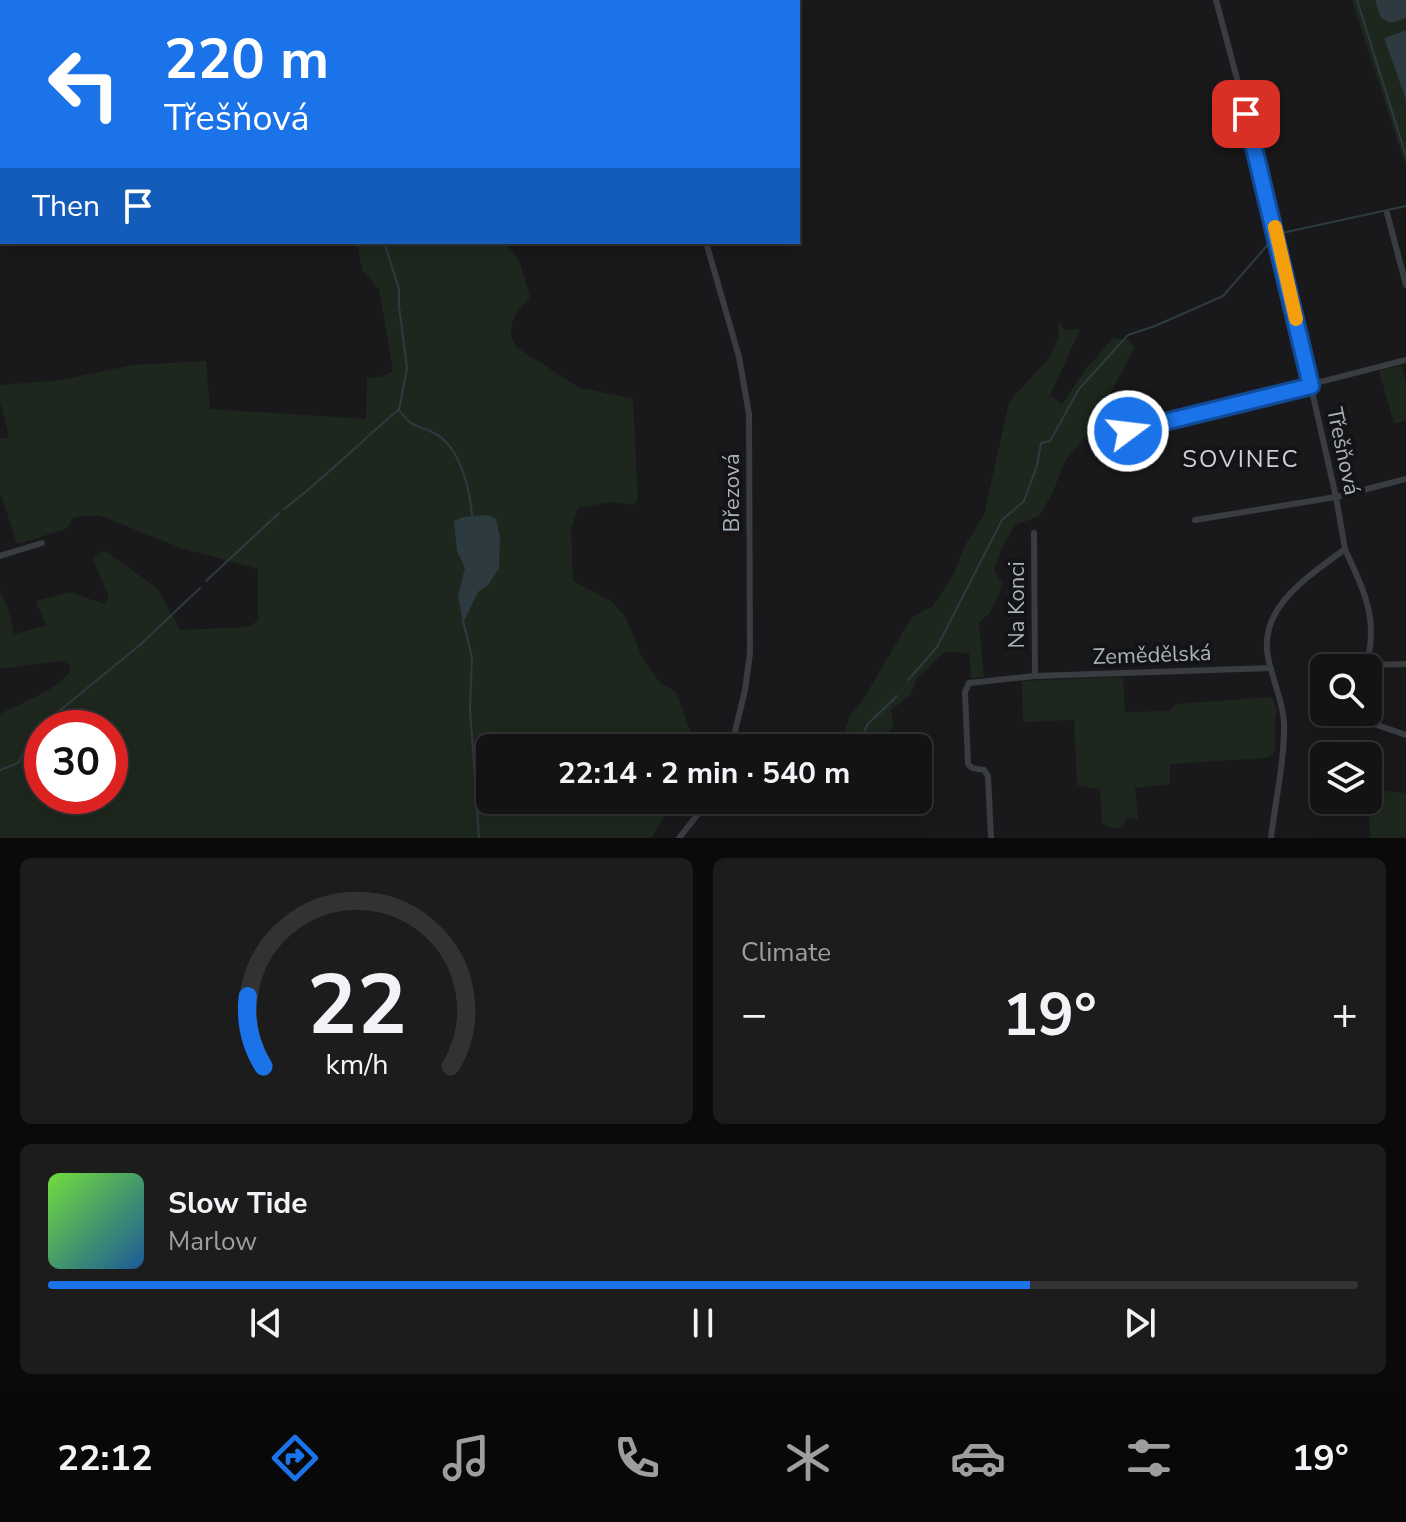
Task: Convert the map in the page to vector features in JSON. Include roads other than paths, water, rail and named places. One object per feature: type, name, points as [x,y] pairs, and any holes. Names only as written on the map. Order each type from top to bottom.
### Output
[{"type":"street","name":"Třešňová","points":[[1216,0],[1264,180],[1345,549],[1372,618],[1369,654]]},
{"type":"street","points":[[1387,213],[1406,285]]},
{"type":"street","name":"Březová","points":[[707,244],[739,357],[749,414],[750,653],[734,734]]},
{"type":"street","points":[[1128,431],[1406,360]]},
{"type":"street","points":[[1195,520],[1336,497],[1406,479]]},
{"type":"street","name":"Na Konci","points":[[1034,533],[1035,676]]},
{"type":"street","points":[[0,556],[42,543]]},
{"type":"street","points":[[1271,838],[1284,722],[1267,648],[1269,634],[1279,608],[1296,586],[1345,549]]},
{"type":"street","points":[[1382,666],[1406,664]]},
{"type":"street","name":"Zemědělská","points":[[991,838],[988,776],[984,770],[968,764],[965,687],[975,681],[1035,676],[1271,668]]},
{"type":"street","points":[[1380,726],[1406,735]]},
{"type":"street","points":[[679,838],[698,814]]},
{"type":"waterway","points":[[1357,0],[1406,156]]},
{"type":"waterway","points":[[1282,233],[1406,206]]},
{"type":"waterway","points":[[908,680],[937,647],[1002,520],[1024,501],[1037,466],[1041,443],[1050,441],[1079,389],[1128,335],[1223,296],[1272,240]]},
{"type":"waterway","points":[[385,244],[399,289],[407,368],[399,410],[411,423],[434,433],[451,448],[466,481],[472,516]]},
{"type":"waterway","points":[[284,509],[398,410]]},
{"type":"waterway","points":[[206,581],[279,513]]},
{"type":"waterway","points":[[0,770],[18,763],[46,722],[141,644],[200,588]]},
{"type":"waterway","points":[[463,621],[472,657],[470,709],[479,838]]},
{"type":"waterway","points":[[863,734],[867,725],[897,696]]},
{"type":"district","name":"SOVINEC","points":[[1241,459]]}]
